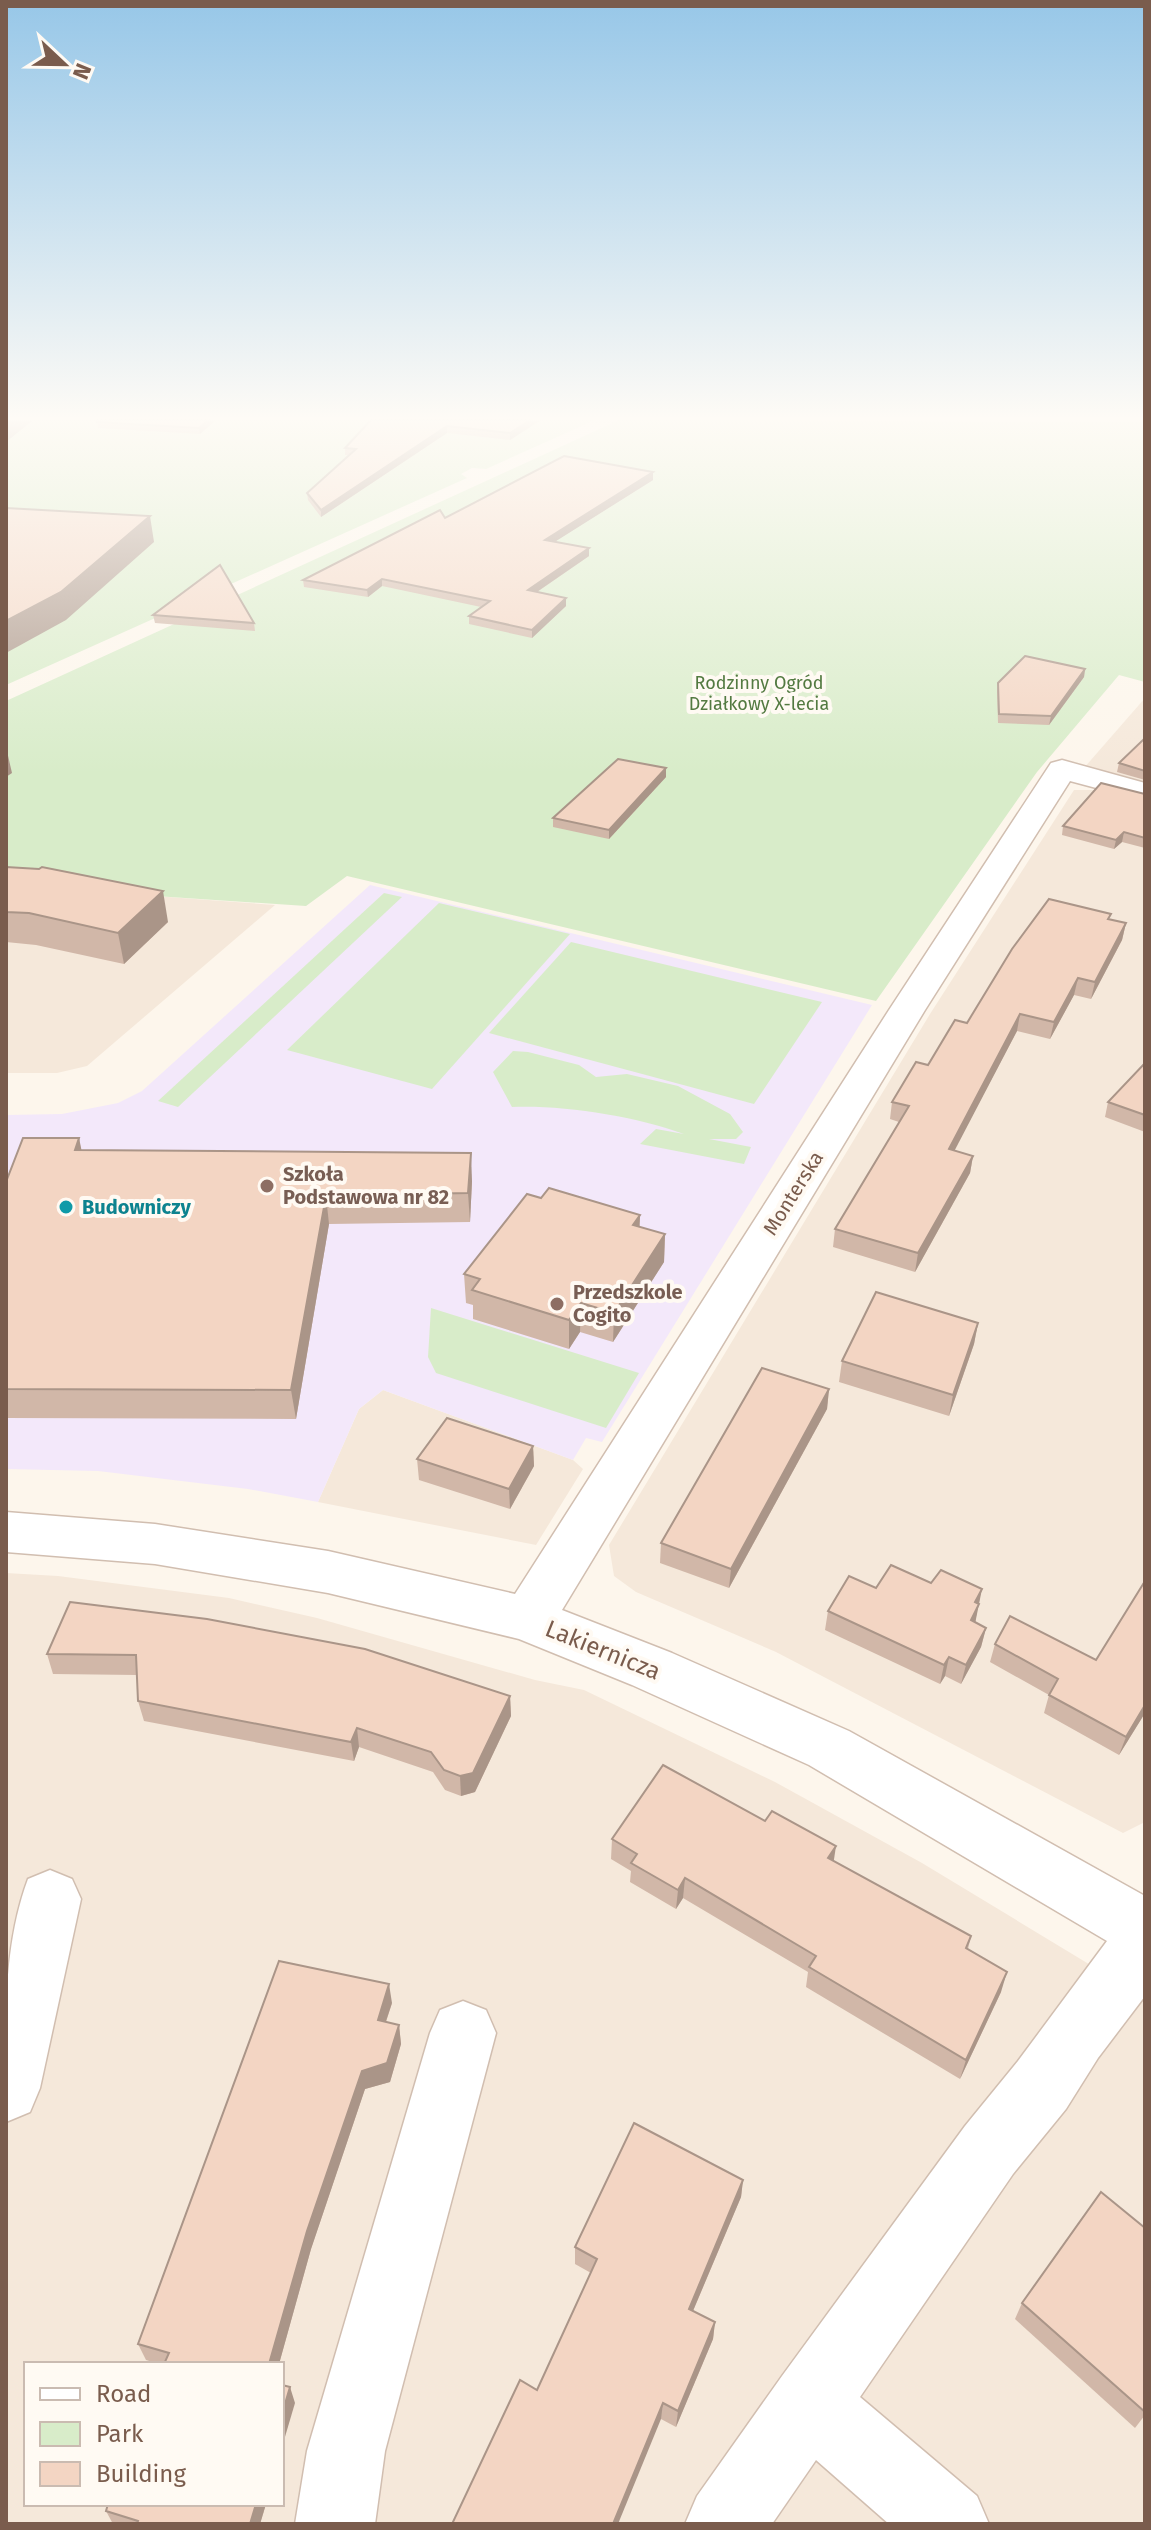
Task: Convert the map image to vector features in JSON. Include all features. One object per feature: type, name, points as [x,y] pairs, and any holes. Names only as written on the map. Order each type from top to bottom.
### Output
[{"type":"street","name":"Monterska","points":[[528,1619],[907,1010],[1062,769],[1145,792]]},
{"type":"street","name":"Lakiernicza","points":[[6,1532],[155,1544],[328,1572],[528,1619],[652,1669],[829,1748],[1145,1929]]},
{"type":"street","points":[[6,2088],[50,1899]]},
{"type":"street","points":[[725,2524],[989,2150],[1042,2085],[1075,2035],[1122,1975],[1145,1937]]},
{"type":"street","points":[[335,2524],[346,2451],[463,2033]]},
{"type":"street","points":[[809,2403],[949,2524]]},
{"type":"shaded area","points":[[1145,698],[1145,785],[1084,768]]},
{"type":"shaded area","points":[[1074,790],[1102,790],[1145,802],[1145,1822],[1123,1833],[776,1652],[636,1592],[614,1576],[609,1545],[930,1014]]},
{"type":"shaded area","name":"Szkoła Podstawowa nr 82","points":[[370,885],[872,1005],[602,1442],[586,1438],[573,1460],[383,1390],[359,1409],[318,1502],[248,1489],[98,1471],[6,1469],[6,1115],[62,1114],[118,1103],[142,1091]]},
{"type":"shaded area","points":[[6,886],[275,905],[87,1066],[57,1073],[6,1073]]},
{"type":"shaded area","points":[[383,1390],[573,1460],[583,1469],[536,1545],[318,1502],[359,1409]]},
{"type":"shaded area","points":[[6,1573],[58,1576],[229,1598],[317,1618],[535,1680],[584,1690],[775,1782],[922,1863],[1145,1998],[1145,2524],[6,2524]]},
{"type":"green space","points":[[6,538],[333,538],[6,685]]},
{"type":"green space","name":"Rodzinny Ogród Działkowy X-lecia","points":[[361,538],[1145,538],[1145,682],[1119,675],[1037,772],[876,1001],[347,876],[306,906],[6,886],[6,701]]},
{"type":"green space","points":[[384,893],[402,897],[178,1107],[158,1101]]},
{"type":"green space","points":[[439,903],[570,934],[432,1089],[287,1050]]},
{"type":"green space","points":[[571,942],[822,1002],[754,1104],[489,1033]]},
{"type":"green space","points":[[513,1051],[579,1065],[596,1077],[627,1074],[678,1086],[730,1114],[743,1132],[736,1139],[709,1139],[751,1147],[744,1164],[640,1144],[656,1129],[684,1134],[643,1122],[577,1110],[512,1107],[493,1072]]},
{"type":"green space","points":[[431,1308],[639,1373],[606,1428],[436,1373],[428,1357]]},
{"type":"building","points":[[6,538],[124,538],[61,592],[6,621]]},
{"type":"building","points":[[385,538],[548,538],[545,540],[589,548],[528,590],[566,598],[532,630],[469,616],[490,601],[382,579],[367,590],[303,580]]},
{"type":"building","points":[[220,565],[254,623],[153,615]]},
{"type":"building","points":[[1025,656],[1085,669],[1051,716],[999,714],[998,683]]},
{"type":"building","points":[[1145,738],[1145,771],[1119,763]]},
{"type":"building","points":[[618,759],[666,768],[609,830],[553,818]]},
{"type":"building","points":[[1101,783],[1145,794],[1145,838],[1124,832],[1116,840],[1063,826]]},
{"type":"building","points":[[6,867],[42,867],[163,891],[118,933],[29,913],[6,912]]},
{"type":"building","points":[[1049,899],[1111,914],[1108,919],[1126,923],[1095,982],[1078,978],[1054,1022],[1020,1014],[949,1149],[973,1156],[918,1253],[835,1229],[909,1106],[892,1102],[916,1062],[928,1065],[955,1020],[967,1023],[1012,949]]},
{"type":"building","points":[[1145,1063],[1145,1115],[1108,1102]]},
{"type":"building","points":[[23,1138],[79,1138],[75,1150],[471,1153],[468,1193],[326,1196],[291,1390],[6,1389],[6,1182]]},
{"type":"building","points":[[549,1188],[640,1215],[633,1225],[665,1234],[614,1313],[581,1303],[569,1320],[472,1290],[480,1279],[464,1274],[527,1194],[541,1198]]},
{"type":"building","points":[[876,1292],[978,1323],[953,1395],[842,1361]]},
{"type":"building","points":[[762,1368],[829,1389],[731,1569],[661,1543]]},
{"type":"building","points":[[447,1418],[533,1446],[509,1489],[417,1459]]},
{"type":"building","points":[[891,1565],[931,1583],[941,1570],[982,1589],[971,1620],[986,1628],[966,1665],[949,1657],[944,1665],[828,1611],[849,1576],[876,1588]]},
{"type":"building","points":[[1145,1581],[1145,1705],[1126,1737],[1049,1695],[1058,1679],[995,1644],[1010,1616],[1096,1660]]},
{"type":"building","points":[[70,1602],[207,1619],[365,1649],[510,1696],[473,1773],[460,1776],[444,1770],[431,1752],[357,1728],[351,1742],[138,1701],[136,1655],[47,1654]]},
{"type":"building","points":[[663,1765],[765,1821],[772,1811],[836,1846],[828,1858],[971,1936],[966,1948],[1007,1972],[966,2060],[809,1967],[816,1956],[685,1878],[678,1890],[631,1863],[637,1854],[612,1839]]},
{"type":"building","points":[[279,1961],[389,1984],[378,2020],[399,2025],[387,2063],[362,2071],[307,2231],[270,2362],[165,2362],[169,2353],[138,2344]]},
{"type":"building","points":[[634,2123],[743,2180],[689,2309],[715,2322],[678,2411],[663,2403],[613,2524],[452,2524],[520,2380],[537,2390],[597,2259],[575,2247]]},
{"type":"building","points":[[1101,2192],[1145,2228],[1145,2412],[1022,2303]]},
{"type":"building","points":[[284,2386],[290,2387],[284,2407]]},
{"type":"building","points":[[107,2506],[255,2506],[250,2524],[137,2524],[138,2521],[106,2511]]},
{"type":"place","name":"Szkoła Podstawowa nr 82","points":[[267,1186]]},
{"type":"place","name":"Budowniczy","points":[[66,1207]]},
{"type":"place","name":"Przedszkole Cogito","points":[[557,1304]]}]
